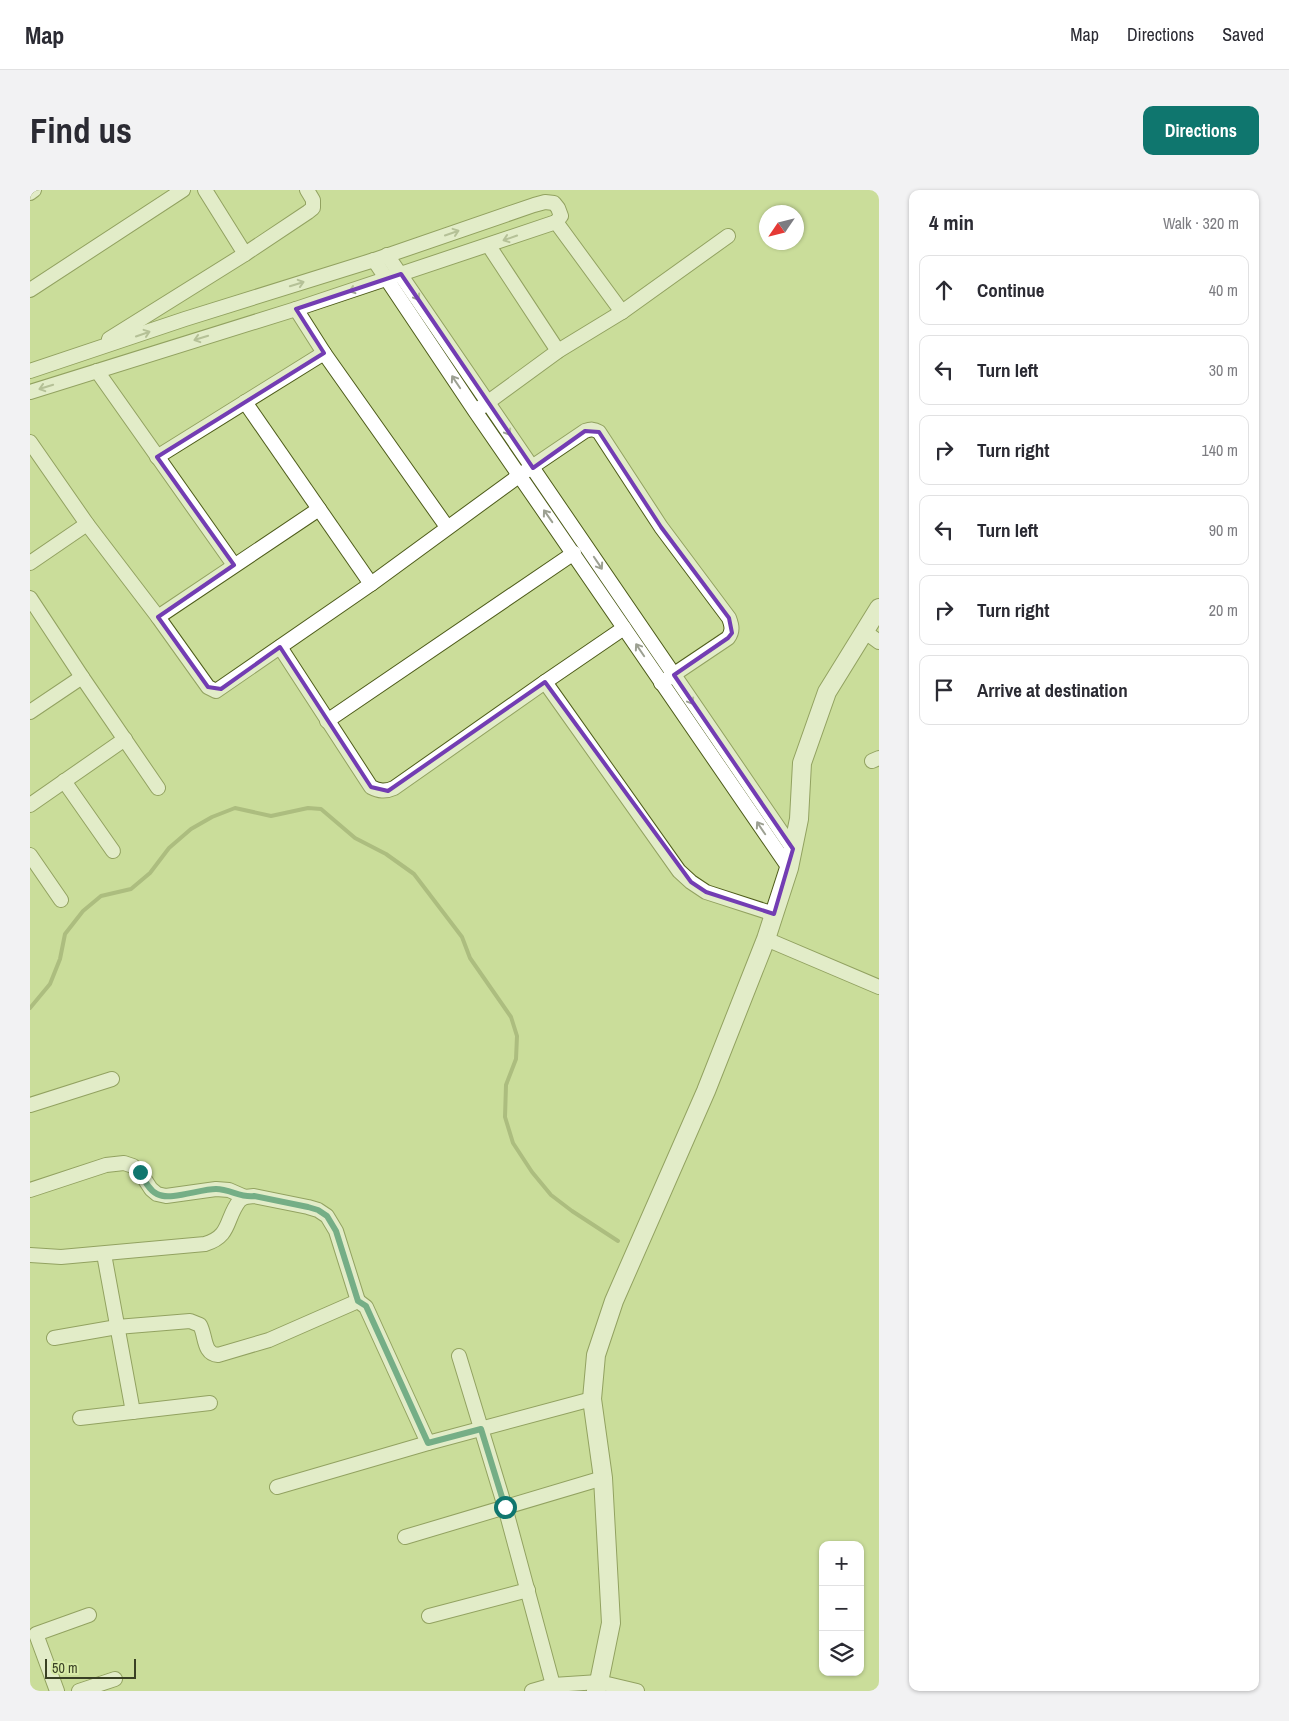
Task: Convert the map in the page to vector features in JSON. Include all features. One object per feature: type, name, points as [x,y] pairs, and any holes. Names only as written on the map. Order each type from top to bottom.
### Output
[{"type":"street","points":[[30,193],[34,190]]},
{"type":"street","points":[[30,290],[183,190]]},
{"type":"street","points":[[205,190],[245,254]]},
{"type":"street","points":[[88,352],[245,254],[308,212],[313,208],[313,200],[307,190]]},
{"type":"street","points":[[30,371],[185,319],[374,260],[544,202],[554,203],[561,216],[556,222],[489,246],[386,278],[296,309],[30,392]]},
{"type":"street","points":[[556,222],[622,312]]},
{"type":"street","points":[[475,410],[488,403],[558,352],[622,312],[728,236]]},
{"type":"street","points":[[489,246],[558,352]]},
{"type":"street","points":[[387,254],[793,850]]},
{"type":"street","points":[[374,260],[789,868]]},
{"type":"street","points":[[296,309],[324,353],[447,527]]},
{"type":"street","points":[[157,457],[324,353]]},
{"type":"street","points":[[98,371],[234,565]]},
{"type":"street","points":[[245,402],[370,584]]},
{"type":"street","points":[[31,447],[208,687],[216,691],[585,431],[590,429],[599,432],[661,527],[729,618],[732,626],[732,633],[728,638],[661,683]]},
{"type":"street","points":[[158,617],[319,509]]},
{"type":"street","points":[[30,563],[87,524]]},
{"type":"street","points":[[327,721],[574,553]]},
{"type":"street","points":[[30,598],[158,788]]},
{"type":"street","points":[[598,1686],[611,1623],[603,1478],[592,1399],[596,1355],[614,1301],[706,1091],[766,939],[793,850],[799,818],[802,763],[827,692],[879,608]]},
{"type":"street","points":[[280,647],[371,786],[377,790],[388,791],[624,628]]},
{"type":"street","points":[[864,631],[879,642]]},
{"type":"street","points":[[30,712],[82,677]]},
{"type":"street","points":[[545,682],[679,870],[691,882],[706,892],[774,914]]},
{"type":"street","points":[[30,805],[125,739]]},
{"type":"street","points":[[64,781],[113,851]]},
{"type":"street","points":[[30,855],[62,900]]},
{"type":"street","points":[[766,939],[879,987]]},
{"type":"street","points":[[30,1105],[112,1079]]},
{"type":"street","points":[[30,1190],[106,1165],[124,1163],[133,1166],[140,1172],[151,1189],[157,1194],[166,1196],[216,1189],[229,1190],[246,1197],[254,1196],[318,1210],[327,1216],[336,1231],[358,1301],[366,1306],[428,1443]]},
{"type":"street","points":[[30,1255],[61,1257],[204,1244],[214,1241],[225,1231],[237,1204],[246,1197]]},
{"type":"street","points":[[104,1254],[133,1412]]},
{"type":"street","points":[[54,1338],[117,1327],[196,1322],[200,1324],[203,1330],[208,1351],[218,1355],[268,1340],[358,1301]]},
{"type":"street","points":[[459,1356],[505,1507],[552,1685]]},
{"type":"street","points":[[277,1487],[428,1443],[592,1399]]},
{"type":"street","points":[[80,1418],[210,1403]]},
{"type":"street","points":[[405,1537],[603,1478]]},
{"type":"street","points":[[429,1616],[528,1590]]},
{"type":"street","points":[[57,1691],[33,1636],[89,1615]]},
{"type":"street","points":[[79,1691],[115,1679]]},
{"type":"street","points":[[532,1691],[552,1685],[598,1686],[637,1691]]},
{"type":"highlighted area","points":[[401,274],[533,468],[585,431],[599,432],[661,527],[729,618],[732,633],[728,638],[674,675],[793,849],[774,914],[706,892],[691,882],[545,682],[388,791],[371,787],[280,647],[221,689],[208,687],[158,617],[234,565],[157,457],[324,353],[296,309]]},
{"type":"waterway","points":[[30,1008],[50,984],[60,959],[65,934],[83,911],[101,896],[131,889],[150,873],[169,848],[191,829],[212,817],[235,808],[271,816],[308,808],[321,809],[355,838],[386,854],[414,874],[462,937],[470,958],[511,1017],[517,1036],[516,1059],[506,1085],[505,1117],[513,1143],[532,1172],[551,1195],[618,1241]]},
{"type":"route","points":[[140,1172],[151,1189],[157,1194],[166,1196],[216,1189],[229,1190],[246,1197],[254,1196],[308,1207],[318,1210],[327,1216],[336,1231],[358,1301],[366,1306],[428,1443],[481,1429],[505,1507]]}]
